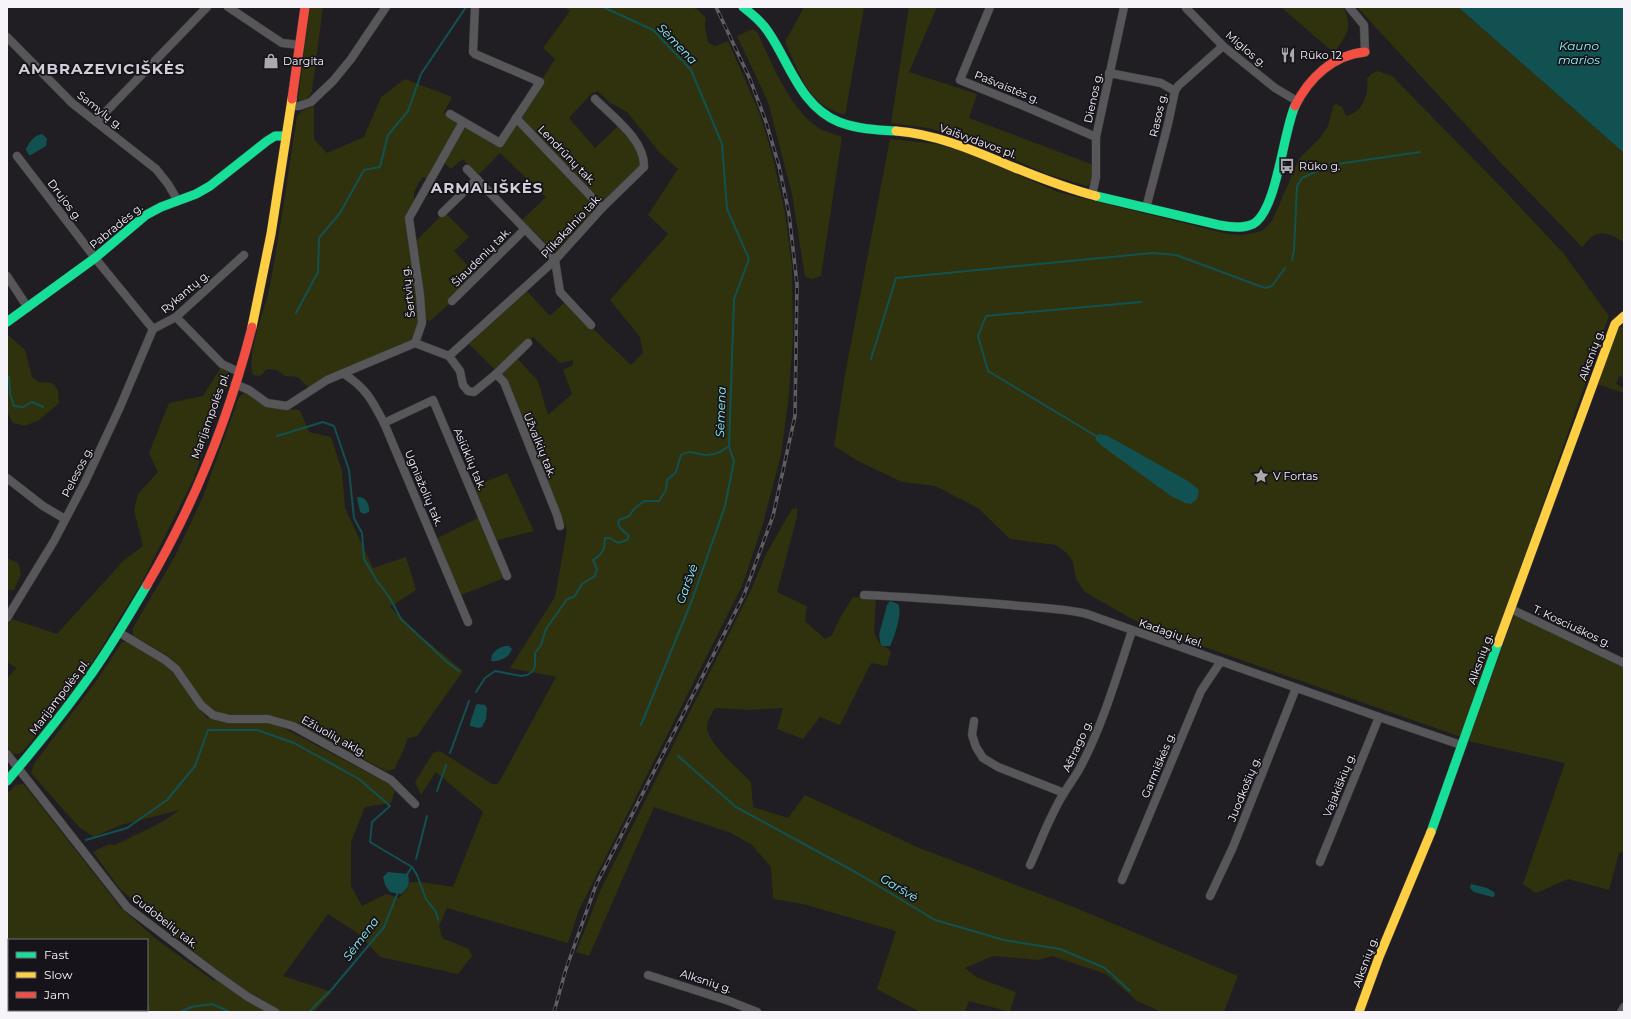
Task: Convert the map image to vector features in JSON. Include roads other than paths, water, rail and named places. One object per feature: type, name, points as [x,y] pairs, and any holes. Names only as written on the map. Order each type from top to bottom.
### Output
[{"type":"main road","name":"Marijampolės pl.","points":[[7,781],[56,723],[120,633],[160,564],[196,490],[221,425],[239,372],[260,294],[272,231],[305,7]]},
{"type":"main road","name":"Vaišvydavos pl.","points":[[743,7],[764,24],[779,49],[802,94],[817,109],[828,117],[839,122],[855,127],[914,134],[956,144],[1045,179],[1092,195],[1228,226],[1238,227],[1256,223],[1264,214],[1272,196],[1288,124],[1297,101]]},
{"type":"main road","points":[[1297,101],[1311,81],[1332,64],[1351,54],[1365,52]]},
{"type":"main road","name":"Pabradės g.","points":[[7,322],[95,258],[146,215],[196,194],[210,186],[275,136],[286,136]]},
{"type":"main road","name":"Alksnių g.","points":[[1359,1012],[1379,957],[1432,829],[1460,744],[1615,324],[1624,316]]},
{"type":"street","points":[[96,122],[207,7]]},
{"type":"street","points":[[228,7],[282,43],[300,45]]},
{"type":"street","points":[[291,106],[299,106],[311,102],[333,81],[351,59],[386,7]]},
{"type":"street","points":[[450,114],[500,143],[540,82],[473,52],[475,7]]},
{"type":"street","name":"Pašvaistės g.","points":[[990,7],[960,80],[1096,137]]},
{"type":"street","name":"Dienos g.","points":[[1092,195],[1096,177],[1096,137],[1124,7]]},
{"type":"street","points":[[1349,7],[1364,25],[1365,52]]},
{"type":"street","name":"Miglos g.","points":[[1186,8],[1223,46],[1275,88],[1297,101]]},
{"type":"street","name":"Samylų g.","points":[[7,37],[72,103],[156,169],[168,184],[178,201]]},
{"type":"street","name":"Rasos g.","points":[[1146,208],[1175,91],[1178,86],[1223,46]]},
{"type":"street","points":[[1109,73],[1161,84],[1175,91]]},
{"type":"street","name":"Plikakalnio tak.","points":[[450,356],[555,260],[602,208],[644,167],[644,158],[636,141],[595,99]]},
{"type":"street","name":"Lendrūnų tak.","points":[[516,118],[602,208]]},
{"type":"street","name":"Šertvių g.","points":[[415,344],[422,323],[420,295],[409,218],[463,122]]},
{"type":"street","name":"Drujos g.","points":[[17,156],[95,258]]},
{"type":"street","points":[[467,169],[555,260],[560,292],[591,325]]},
{"type":"street","points":[[442,213],[477,179]]},
{"type":"street","name":"Šiaudenių tak.","points":[[452,301],[525,228]]},
{"type":"street","name":"Rykantų g.","points":[[153,329],[176,317],[244,255]]},
{"type":"street","points":[[95,258],[153,329]]},
{"type":"street","points":[[7,276],[28,308]]},
{"type":"street","points":[[176,317],[222,364],[239,372]]},
{"type":"street","name":"Pelesos g.","points":[[7,618],[54,541],[89,475],[153,329]]},
{"type":"street","points":[[235,384],[249,390],[267,403],[287,406],[327,380],[415,344],[450,356],[460,371],[462,385],[468,391],[474,392],[496,374],[528,343]]},
{"type":"street","name":"Ugniažolių tak.","points":[[344,374],[358,384],[367,394],[384,423],[468,622]]},
{"type":"street","name":"Užvalkių tak.","points":[[496,374],[504,382],[560,526]]},
{"type":"street","name":"Asiūklių tak.","points":[[384,423],[433,400],[508,576]]},
{"type":"street","points":[[7,478],[43,506],[65,519]]},
{"type":"street","name":"Kadagių kel.","points":[[864,595],[904,596],[1071,611],[1094,616],[1132,631],[1460,744]]},
{"type":"street","name":"T. Kosciuškos g.","points":[[1511,609],[1624,663]]},
{"type":"street","name":"Aštrago g.","points":[[1030,865],[1051,817],[1064,792],[1072,783],[1100,725],[1132,631]]},
{"type":"street","name":"Ežiuolių aklg.","points":[[120,633],[166,660],[176,669],[201,704],[212,715],[229,718],[268,719],[293,726],[391,780],[415,804]]},
{"type":"street","name":"Garmiškės g.","points":[[1122,880],[1201,691],[1221,661]]},
{"type":"street","name":"Juodkošių g.","points":[[1210,896],[1233,847],[1296,688]]},
{"type":"street","name":"Vajakiškių g.","points":[[1320,862],[1379,717]]},
{"type":"street","points":[[974,721],[972,735],[976,747],[983,758],[998,766],[1064,792]]},
{"type":"street","name":"Gudobelių tak.","points":[[7,754],[127,907],[214,973],[248,997],[274,1012]]},
{"type":"street","name":"Alksnių g.","points":[[648,975],[729,1001],[757,1012]]},
{"type":"street","points":[[1621,1012],[1624,1007]]},
{"type":"water","name":"Kauno marios","points":[[1458,7],[1624,7],[1624,153]]},
{"type":"water","points":[[42,134],[47,139],[46,146],[29,155],[26,150],[28,145],[34,138]]},
{"type":"water","points":[[1100,434],[1108,436],[1188,481],[1199,490],[1197,499],[1191,504],[1185,503],[1171,496],[1102,446],[1096,440],[1096,436]]},
{"type":"water","points":[[357,497],[365,499],[369,506],[369,512],[364,514],[360,512]]},
{"type":"water","points":[[890,601],[898,604],[899,619],[890,646],[881,646],[879,635],[887,605]]},
{"type":"water","points":[[505,646],[509,646],[512,649],[509,655],[497,661],[491,661],[495,651]]},
{"type":"water","points":[[476,705],[485,705],[487,708],[486,719],[482,727],[478,728],[470,726],[470,723]]},
{"type":"water","points":[[388,872],[408,874],[408,885],[406,890],[401,894],[390,892],[385,885],[383,877]]},
{"type":"water","points":[[1471,884],[1487,888],[1494,892],[1495,896],[1492,897],[1474,892],[1470,888]]},
{"type":"waterway","points":[[296,313],[318,272],[319,238],[340,213],[364,170],[380,167],[388,135],[408,111],[421,74],[466,7]]},
{"type":"waterway","name":"Sėmena","points":[[476,692],[485,678],[495,671],[521,676],[527,675],[533,671],[535,666],[535,653],[541,645],[546,629],[567,599],[574,597],[582,584],[595,576],[597,569],[593,560],[600,555],[604,548],[605,538],[610,538],[618,543],[627,540],[629,536],[620,527],[618,522],[619,520],[629,516],[634,509],[644,501],[659,501],[666,490],[667,480],[676,472],[681,455],[687,452],[704,455],[713,454],[729,446],[734,299],[749,259],[727,209],[722,144],[691,70],[653,30],[603,7]]},
{"type":"waterway","points":[[1292,260],[1294,250],[1297,186],[1302,178],[1331,165],[1420,152]]},
{"type":"waterway","points":[[871,359],[896,278],[1152,253],[1176,255],[1265,288],[1272,286],[1285,268]]},
{"type":"waterway","points":[[1096,436],[988,371],[978,336],[986,316],[1141,302]]},
{"type":"waterway","points":[[7,377],[9,377],[10,394],[14,406],[23,407],[32,402],[43,407]]},
{"type":"waterway","points":[[277,436],[323,422],[334,426],[349,470],[354,518],[362,533],[364,559],[377,581],[390,598],[401,619],[447,662],[459,671]]},
{"type":"waterway","name":"Garšvė","points":[[641,725],[692,600],[725,506],[734,461],[729,447]]},
{"type":"waterway","name":"Sėmena","points":[[450,753],[469,701]]},
{"type":"waterway","points":[[86,840],[127,828],[167,800],[195,766],[208,730],[257,730],[294,743],[359,779],[390,806],[372,822],[370,842],[412,867],[417,875],[426,899],[436,912],[438,920]]},
{"type":"waterway","name":"Garšvė","points":[[678,756],[736,807],[857,873],[935,920],[1004,940],[1060,949],[1105,968],[1130,991]]},
{"type":"waterway","name":"Sėmena","points":[[437,791],[446,765]]},
{"type":"waterway","name":"Sėmena","points":[[416,859],[427,816]]},
{"type":"waterway","name":"Sėmena","points":[[406,876],[412,867]]},
{"type":"waterway","name":"Sėmena","points":[[309,1012],[332,989],[384,927],[398,892]]},
{"type":"waterway","name":"Sėmena","points":[[180,1012],[191,1007],[212,1004],[230,1012]]},
{"type":"railway","points":[[554,1012],[566,969],[596,885],[744,595],[773,516],[795,416],[797,284],[789,214],[779,166],[766,122],[750,79],[716,7]]},
{"type":"place","name":"Rūko 12","points":[[1288,55]]},
{"type":"place","name":"Dargita","points":[[271,61]]},
{"type":"place","name":"Rūko g.","points":[[1287,166]]},
{"type":"place","name":"V Fortas","points":[[1261,476]]},
{"type":"district","name":"AMBRAZEVICIŠKĖS","points":[[102,69]]},
{"type":"district","name":"ARMALIŠKĖS","points":[[487,188]]}]
